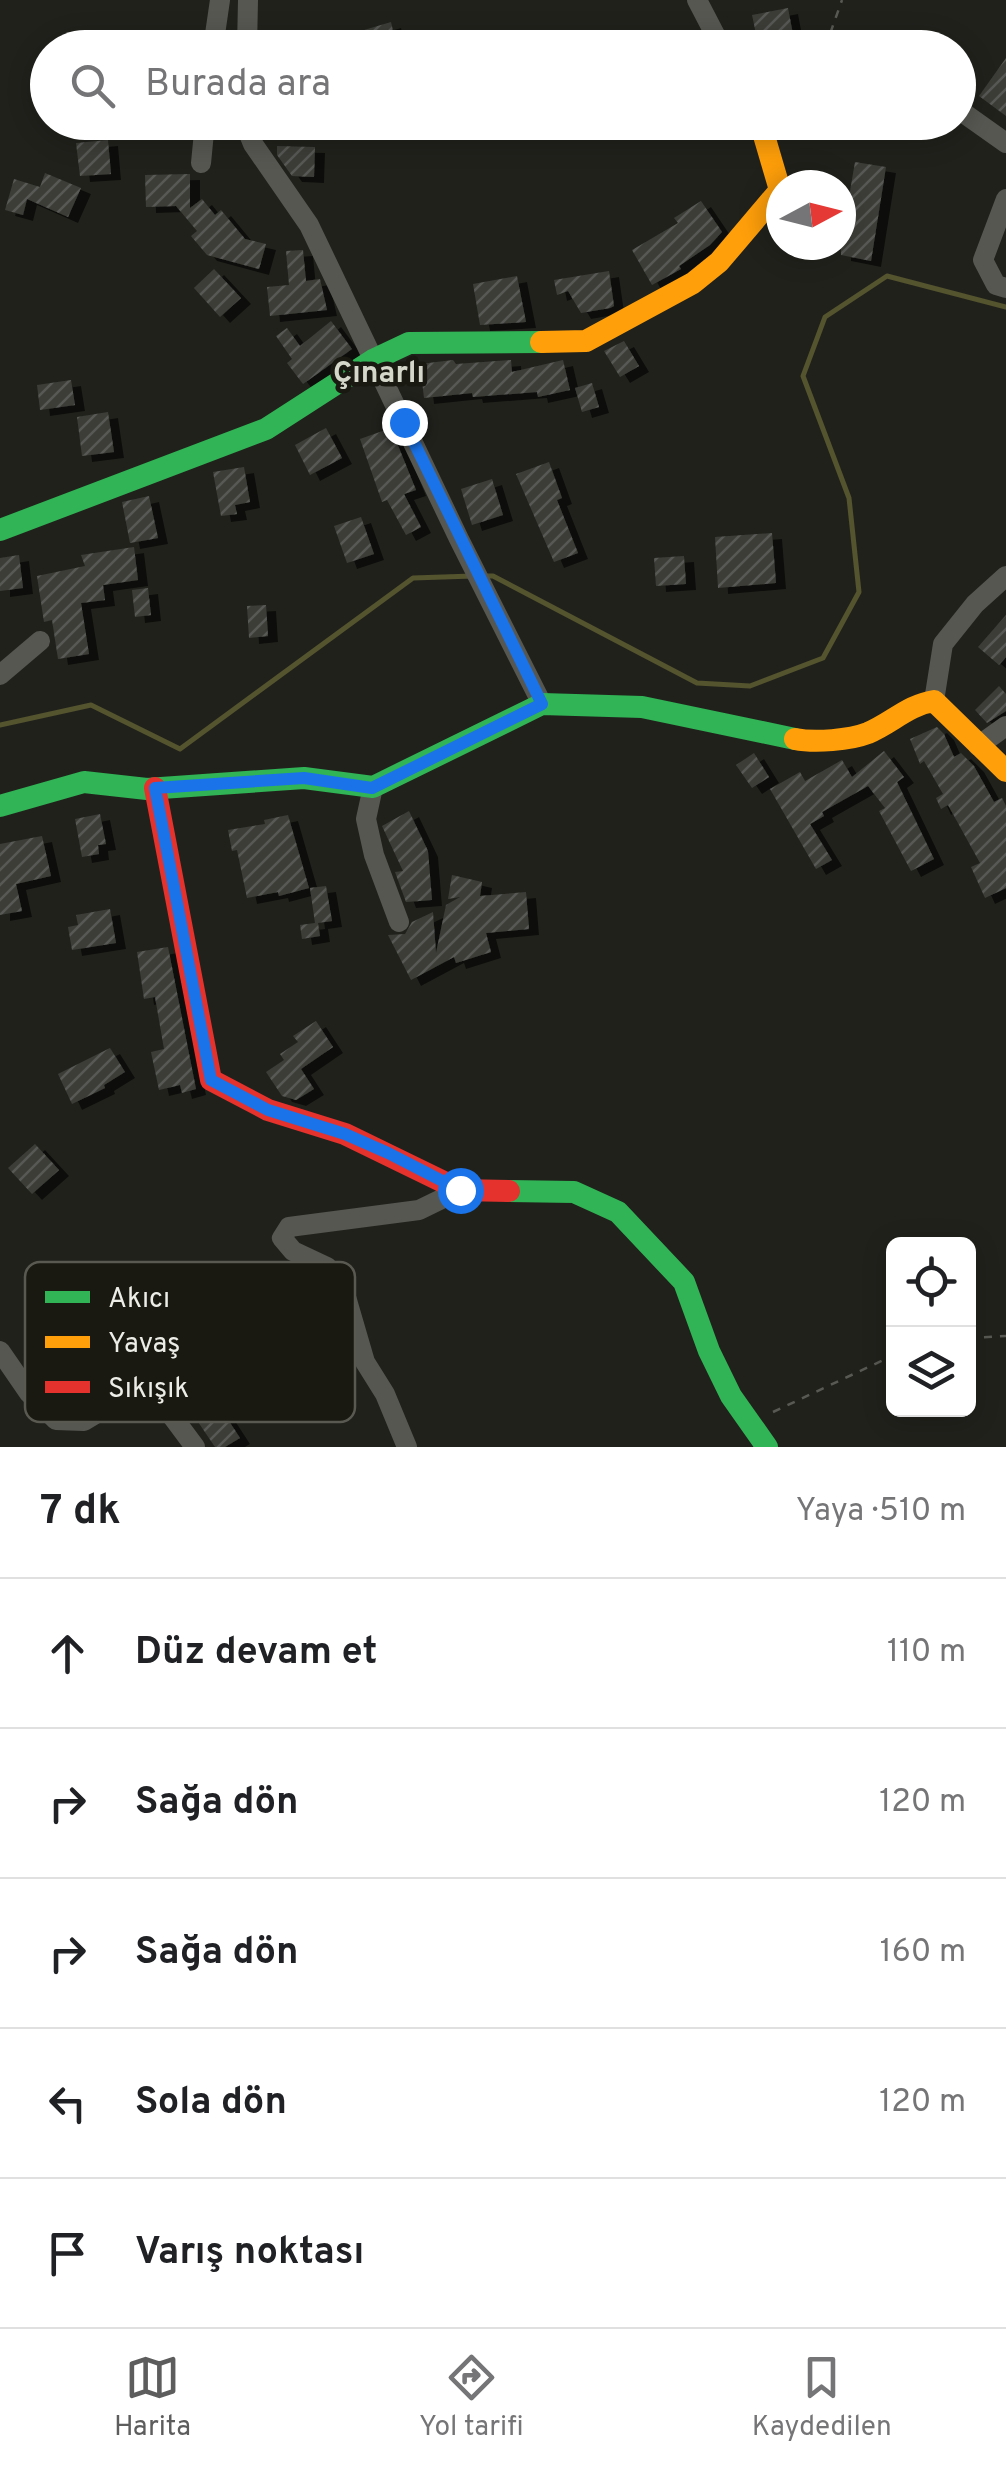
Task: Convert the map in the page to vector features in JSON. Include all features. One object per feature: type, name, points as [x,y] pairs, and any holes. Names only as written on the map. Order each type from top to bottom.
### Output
[{"type":"street","points":[[216,30],[220,0]]},
{"type":"street","points":[[247,30],[248,0]]},
{"type":"street","points":[[697,0],[713,30]]},
{"type":"street","points":[[976,122],[1006,143]]},
{"type":"street","points":[[201,164],[203,140]]},
{"type":"street","points":[[251,140],[309,225],[458,539],[542,704]]},
{"type":"street","points":[[0,530],[266,429],[373,360],[409,343],[586,342],[693,283],[719,262],[780,190],[765,140]]},
{"type":"street","points":[[1006,199],[983,260],[996,285],[1006,288]]},
{"type":"street","points":[[934,702],[943,644],[975,604],[1006,576]]},
{"type":"street","points":[[0,675],[40,641]]},
{"type":"street","points":[[0,806],[84,782],[155,788],[304,778],[372,788],[542,704],[642,707],[806,741],[866,734],[916,704],[934,702],[954,716],[1006,772]]},
{"type":"street","points":[[978,746],[1006,726]]},
{"type":"street","points":[[155,788],[211,1080],[268,1110],[345,1134],[460,1190],[574,1192],[618,1212],[684,1282],[709,1352],[731,1396],[767,1447]]},
{"type":"street","points":[[372,788],[366,819],[374,855],[399,922]]},
{"type":"street","points":[[317,1262],[293,1251],[282,1238],[289,1227],[419,1210],[460,1190]]},
{"type":"street","points":[[355,1328],[365,1362],[407,1447]]},
{"type":"street","points":[[0,1351],[25,1387]]},
{"type":"street","points":[[176,1422],[195,1447]]},
{"type":"path","points":[[832,30],[842,0]]},
{"type":"path","points":[[976,1338],[1006,1336]]},
{"type":"path","points":[[752,1425],[797,1398],[886,1359]]},
{"type":"building","points":[[788,8],[792,30],[755,30],[752,15]]},
{"type":"building","points":[[391,22],[393,30],[364,30]]},
{"type":"building","points":[[1006,58],[1006,116],[979,96]]},
{"type":"building","points":[[108,140],[111,174],[80,176],[76,143]]},
{"type":"building","points":[[277,146],[315,147],[314,177],[292,176],[277,155]]},
{"type":"building","points":[[855,162],[886,167],[871,261],[856,258]]},
{"type":"building","points":[[45,173],[81,188],[68,217],[27,199],[23,215],[5,210],[14,179],[40,187]]},
{"type":"building","points":[[190,174],[190,208],[202,199],[215,215],[221,210],[245,239],[266,244],[259,269],[207,255],[191,236],[197,231],[176,206],[146,207],[145,175]]},
{"type":"building","points":[[701,201],[722,232],[679,266],[681,269],[652,285],[632,250],[678,223],[674,218]]},
{"type":"building","points":[[303,250],[306,281],[320,279],[327,310],[270,316],[267,287],[289,285],[286,251]]},
{"type":"building","points":[[214,269],[241,298],[220,317],[194,288]]},
{"type":"building","points":[[609,271],[614,306],[610,308],[581,313],[568,291],[557,295],[554,280]]},
{"type":"building","points":[[517,276],[526,322],[480,325],[473,284]]},
{"type":"building","points":[[331,321],[352,349],[303,384],[287,363],[292,359],[276,336],[287,328],[300,346]]},
{"type":"building","points":[[624,341],[639,366],[620,377],[604,351]]},
{"type":"building","points":[[453,360],[456,364],[511,360],[512,372],[563,360],[570,390],[538,397],[537,392],[424,398],[420,364]]},
{"type":"building","points":[[71,380],[75,405],[40,410],[37,385]]},
{"type":"building","points":[[592,383],[599,407],[582,412],[575,388]]},
{"type":"building","points":[[108,412],[114,452],[82,456],[77,417]]},
{"type":"building","points":[[326,428],[342,458],[310,475],[295,445]]},
{"type":"building","points":[[391,428],[416,490],[404,494],[421,527],[406,535],[387,500],[382,502],[360,439]]},
{"type":"building","points":[[549,462],[562,498],[557,500],[578,553],[554,562],[516,474]]},
{"type":"building","points":[[244,467],[250,502],[235,505],[237,514],[221,516],[213,472]]},
{"type":"building","points":[[492,479],[503,515],[472,525],[461,489]]},
{"type":"building","points":[[149,496],[158,538],[130,543],[122,502]]},
{"type":"building","points":[[361,517],[374,554],[347,563],[334,526]]},
{"type":"building","points":[[772,533],[776,583],[718,588],[715,537]]},
{"type":"building","points":[[134,547],[138,580],[103,585],[105,600],[81,603],[89,654],[58,659],[52,620],[44,622],[37,576],[85,566],[81,555]]},
{"type":"building","points":[[19,555],[23,588],[0,591],[0,558]]},
{"type":"building","points":[[684,556],[686,584],[656,586],[654,558]]},
{"type":"building","points":[[148,588],[151,615],[135,617],[132,590]]},
{"type":"building","points":[[266,605],[268,636],[249,638],[247,606]]},
{"type":"building","points":[[1006,615],[1006,657],[999,665],[978,647]]},
{"type":"building","points":[[999,686],[1006,694],[1006,711],[987,723],[975,710]]},
{"type":"building","points":[[937,727],[954,757],[961,753],[974,766],[994,802],[1002,798],[1006,806],[1006,888],[985,898],[971,867],[980,863],[948,805],[941,809],[936,798],[943,794],[924,761],[920,764],[910,739]]},
{"type":"building","points":[[884,751],[904,777],[897,782],[934,859],[911,871],[879,811],[885,808],[868,786],[822,812],[824,816],[810,824],[832,860],[816,869],[770,789],[800,772],[805,781],[842,760],[852,777]]},
{"type":"building","points":[[754,753],[769,777],[752,788],[736,765]]},
{"type":"building","points":[[409,811],[428,851],[432,900],[406,902],[395,872],[403,871],[382,826]]},
{"type":"building","points":[[100,814],[106,844],[98,845],[99,854],[82,857],[75,819]]},
{"type":"building","points":[[288,815],[309,888],[279,896],[278,892],[247,898],[237,850],[232,851],[228,830],[265,824],[264,820]]},
{"type":"building","points":[[42,836],[51,876],[16,884],[22,911],[0,915],[0,844]]},
{"type":"building","points":[[452,875],[482,882],[480,896],[526,892],[529,929],[486,933],[491,952],[456,963],[454,957],[411,980],[388,935],[405,934],[412,922],[433,912],[436,953],[446,905],[460,897],[448,899]]},
{"type":"building","points":[[326,886],[332,921],[318,923],[320,936],[302,939],[300,925],[315,923],[310,888]]},
{"type":"building","points":[[110,909],[116,943],[72,950],[68,927],[78,925],[76,915]]},
{"type":"building","points":[[168,947],[196,1089],[182,1093],[180,1085],[159,1090],[151,1052],[164,1049],[155,997],[144,999],[137,952]]},
{"type":"building","points":[[316,1021],[333,1047],[301,1069],[314,1089],[296,1100],[282,1096],[266,1072],[284,1060],[280,1054],[298,1042],[293,1036]]},
{"type":"building","points":[[110,1048],[125,1072],[105,1088],[72,1104],[58,1074]]},
{"type":"building","points":[[35,1144],[59,1170],[32,1194],[8,1168]]},
{"type":"building","points":[[198,1422],[230,1422],[240,1438],[225,1447],[215,1447]]},
{"type":"waterway","points":[[484,576],[493,576],[697,683],[750,686],[823,658],[859,592],[849,498],[803,376],[825,317],[887,276],[1006,307]]},
{"type":"waterway","points":[[0,725],[91,705],[180,749],[413,578],[473,576]]},
{"type":"traffic: fast","points":[[0,530],[266,429],[373,360],[409,343],[541,342]]},
{"type":"traffic: fast","points":[[0,806],[84,782],[147,789],[304,778],[373,787],[542,704],[642,707],[795,739]]},
{"type":"traffic: fast","points":[[509,1191],[574,1192],[618,1212],[684,1282],[709,1351],[731,1396],[767,1447]]},
{"type":"traffic: slow","points":[[541,342],[586,341],[693,283],[719,262],[780,190],[765,140]]},
{"type":"traffic: slow","points":[[795,739],[822,741],[861,735],[916,706],[934,701],[1006,771]]},
{"type":"traffic: jam","points":[[155,788],[211,1080],[268,1110],[345,1134],[460,1190],[509,1191]]},
{"type":"district","name":"Çınarlı","points":[[379,372]]},
{"type":"route","points":[[404,422],[542,704],[372,788],[304,778],[155,788],[211,1080],[268,1110],[345,1134],[460,1190]]}]
